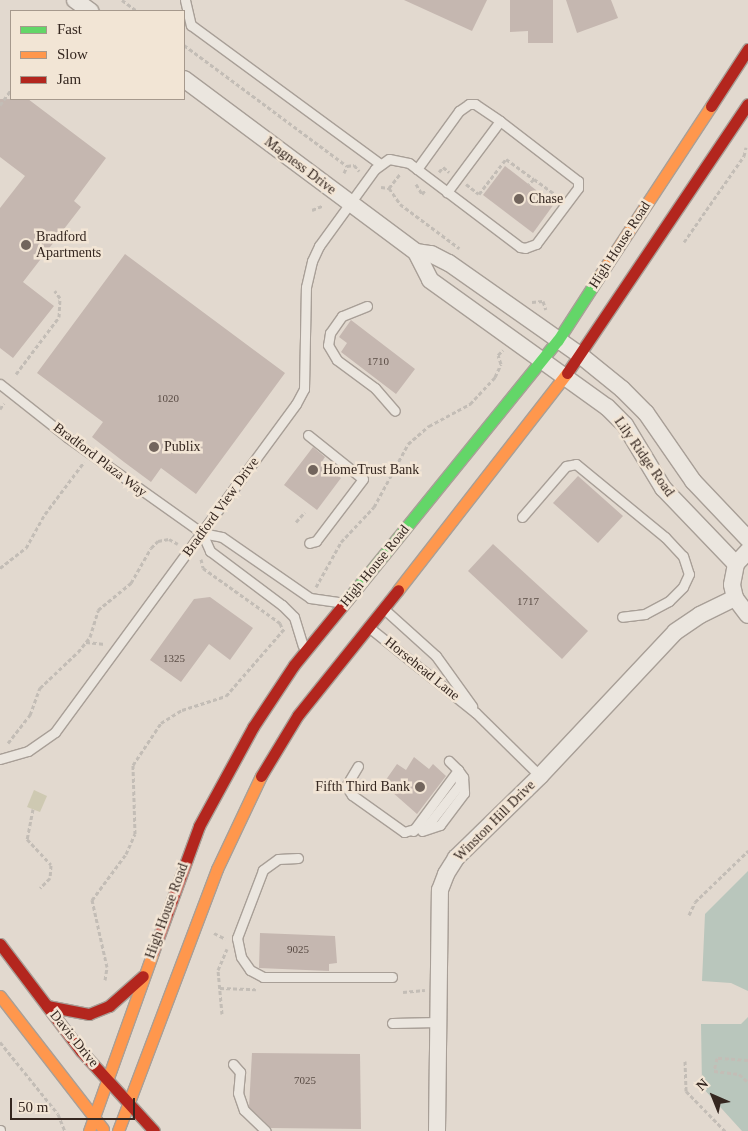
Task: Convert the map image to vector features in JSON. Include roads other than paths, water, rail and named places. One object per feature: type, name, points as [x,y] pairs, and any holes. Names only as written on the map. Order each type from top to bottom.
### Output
[{"type":"main road","name":"High House Road","points":[[89,1131],[176,884],[216,792],[258,719],[304,654],[558,340],[748,49]]},
{"type":"main road","name":"High House Road","points":[[118,1131],[217,869],[244,808],[271,755],[298,715],[564,377],[748,104]]},
{"type":"main road","name":"Davis Drive","points":[[0,944],[47,1006],[107,1079],[154,1131]]},
{"type":"main road","points":[[47,1006],[89,1014],[109,1006],[144,975]]},
{"type":"main road","points":[[0,996],[105,1131]]},
{"type":"street","points":[[75,0],[89,10]]},
{"type":"street","name":"Magness Drive","points":[[185,80],[350,205],[416,252],[431,254],[449,263],[558,340]]},
{"type":"street","name":"Magness Drive","points":[[416,252],[430,280],[542,360]]},
{"type":"street","name":"Lily Ridge Road","points":[[558,340],[580,355],[636,401],[684,470],[748,539]]},
{"type":"street","name":"Lily Ridge Road","points":[[542,360],[617,416],[663,488],[736,564]]},
{"type":"street","points":[[748,551],[736,564],[732,585],[735,598],[748,614]]},
{"type":"street","name":"Winston Hill Drive","points":[[437,1131],[440,890],[446,874],[456,858],[540,776],[675,632],[700,615],[735,598]]},
{"type":"lane","points":[[185,0],[191,25],[380,164],[399,159],[417,169],[520,247],[525,248],[536,244],[578,188],[575,176],[475,104],[469,104],[459,111],[417,169]]},
{"type":"lane","points":[[447,192],[500,121]]},
{"type":"lane","name":"Bradford View Drive","points":[[0,759],[28,751],[55,732],[202,533],[304,389],[306,287],[312,261],[318,246],[380,164]]},
{"type":"lane","points":[[367,306],[342,316],[330,333],[328,345],[337,360],[375,388],[395,411]]},
{"type":"lane","name":"Bradford Plaza Way","points":[[0,384],[90,454],[202,533],[222,537],[310,598],[323,602],[346,602]]},
{"type":"lane","points":[[308,435],[364,479],[316,541],[309,543]]},
{"type":"lane","points":[[522,517],[566,466],[576,464],[665,538],[683,556],[689,574],[683,587],[669,601],[645,614],[622,617]]},
{"type":"lane","name":"Bradford Plaza Way","points":[[202,533],[210,551],[282,605],[294,617],[300,631],[304,654]]},
{"type":"lane","name":"Horsehead Lane","points":[[382,607],[436,656],[476,713]]},
{"type":"lane","name":"Horsehead Lane","points":[[367,626],[400,648],[476,713],[540,776]]},
{"type":"lane","points":[[358,766],[346,786],[352,795],[404,832],[429,831],[440,825],[464,793],[463,777],[449,761]]},
{"type":"lane","points":[[415,831],[458,770]]},
{"type":"lane","points":[[298,858],[278,858],[263,870],[237,938],[241,957],[250,970],[263,977],[392,977]]},
{"type":"lane","points":[[392,1023],[438,1022]]},
{"type":"lane","points":[[233,1064],[240,1072],[238,1093],[244,1110],[266,1131]]},
{"type":"place","name":"Chase","points":[[519,199]]},
{"type":"place","name":"Bradford Apartments","points":[[26,245]]},
{"type":"place","name":"Publix","points":[[154,447]]},
{"type":"place","name":"HomeTrust Bank","points":[[313,470]]},
{"type":"place","name":"Fifth Third Bank","points":[[420,787]]}]
